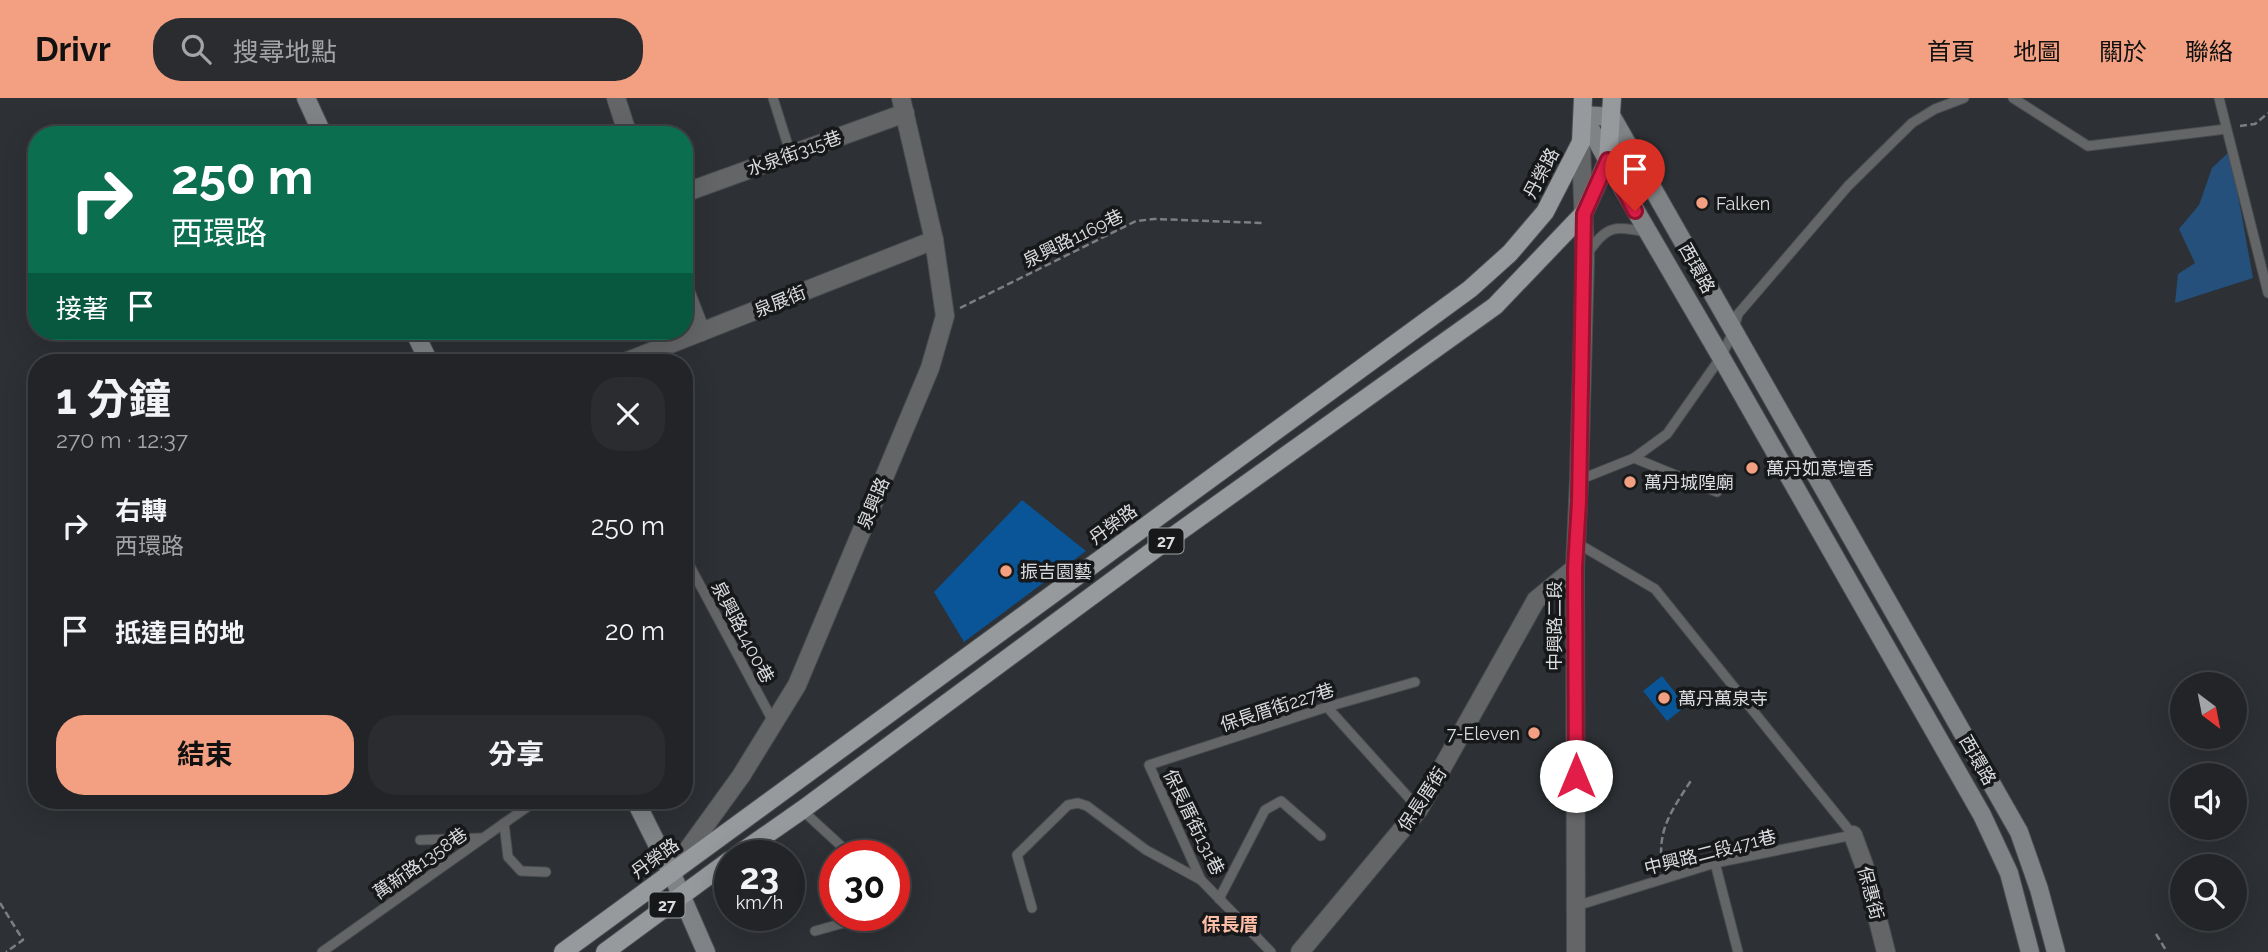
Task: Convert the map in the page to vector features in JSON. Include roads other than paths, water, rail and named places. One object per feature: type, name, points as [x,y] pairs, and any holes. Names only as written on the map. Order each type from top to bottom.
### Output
[{"type":"main road","name":"中興路二段","points":[[1584,214],[1608,160],[1612,98]]},
{"type":"main road","name":"中興路二段","points":[[1581,142],[1583,106]]},
{"type":"main road","name":"丹榮路","points":[[563,952],[1470,289],[1510,253],[1545,212],[1581,142]]},
{"type":"main road","name":"27","points":[[759,840],[1158,547],[1495,306],[1584,214]]},
{"type":"main road","points":[[1143,528],[1158,547]]},
{"type":"main road","name":"27","points":[[606,952],[714,871]]},
{"type":"street","points":[[306,98],[319,126]]},
{"type":"street","points":[[616,98],[625,126]]},
{"type":"street","name":"水泉街315巷","points":[[693,190],[791,155],[903,106]]},
{"type":"street","name":"泉興路","points":[[671,872],[741,776],[797,685],[930,368],[945,316],[934,240],[903,106]]},
{"type":"street","points":[[1583,106],[1612,117]]},
{"type":"street","name":"西環路","points":[[1583,106],[1608,160],[1648,232],[1982,815],[2009,873],[2030,952]]},
{"type":"street","name":"西環路","points":[[1612,117],[2019,832],[2039,889],[2056,952]]},
{"type":"street","name":"中興路二段","points":[[1576,952],[1575,568],[1585,258],[1581,142]]},
{"type":"street","name":"泉展街","points":[[693,335],[934,240]]},
{"type":"street","points":[[693,311],[701,332]]},
{"type":"street","name":"泉展街","points":[[645,354],[681,340]]},
{"type":"street","name":"保長厝街","points":[[1300,952],[1419,809],[1536,600],[1575,568]]},
{"type":"street","points":[[640,809],[706,952]]},
{"type":"street","name":"保惠街","points":[[1853,835],[1864,865],[1886,952]]},
{"type":"lane","points":[[773,98],[791,155]]},
{"type":"lane","points":[[1579,480],[1634,458],[1667,434],[1721,357],[1734,332],[1738,314],[1848,186],[1912,123],[1935,109],[1964,98]]},
{"type":"lane","points":[[2013,98],[2088,146],[2226,129]]},
{"type":"lane","points":[[2219,98],[2268,293]]},
{"type":"lane","points":[[1585,258],[1606,231],[1625,228],[1648,232]]},
{"type":"lane","points":[[1634,458],[1717,492]]},
{"type":"lane","points":[[1577,543],[1655,589],[1853,835]]},
{"type":"lane","name":"泉興路1400巷","points":[[693,572],[774,723]]},
{"type":"lane","name":"保長厝街227巷","points":[[1149,765],[1415,682]]},
{"type":"lane","points":[[1327,708],[1419,809]]},
{"type":"lane","name":"保長厝街131巷","points":[[1149,765],[1201,880],[1271,952]]},
{"type":"lane","points":[[1219,899],[1265,810],[1281,802],[1321,836]]},
{"type":"lane","points":[[1032,908],[1017,855],[1068,805],[1077,803],[1087,806],[1146,850],[1201,880]]},
{"type":"lane","name":"萬新路1358巷","points":[[322,952],[524,809]]},
{"type":"lane","points":[[802,810],[835,840]]},
{"type":"lane","points":[[504,823],[508,857],[521,870],[546,872]]},
{"type":"lane","name":"中興路二段471巷","points":[[1576,906],[1715,863],[1853,835]]},
{"type":"lane","points":[[420,840],[483,838]]},
{"type":"lane","points":[[1715,863],[1738,952]]},
{"type":"lane","points":[[815,931],[819,930]]},
{"type":"place","name":"Falken","points":[[1702,203]]},
{"type":"place","name":"萬丹如意壇香","points":[[1752,468]]},
{"type":"place","name":"萬丹城隍廟","points":[[1630,482]]},
{"type":"place","name":"振吉園藝","points":[[1006,571]]},
{"type":"place","name":"萬丹萬泉寺","points":[[1664,698]]},
{"type":"place","name":"7-Eleven","points":[[1534,733]]},
{"type":"district","name":"保長厝","points":[[1230,924]]}]
